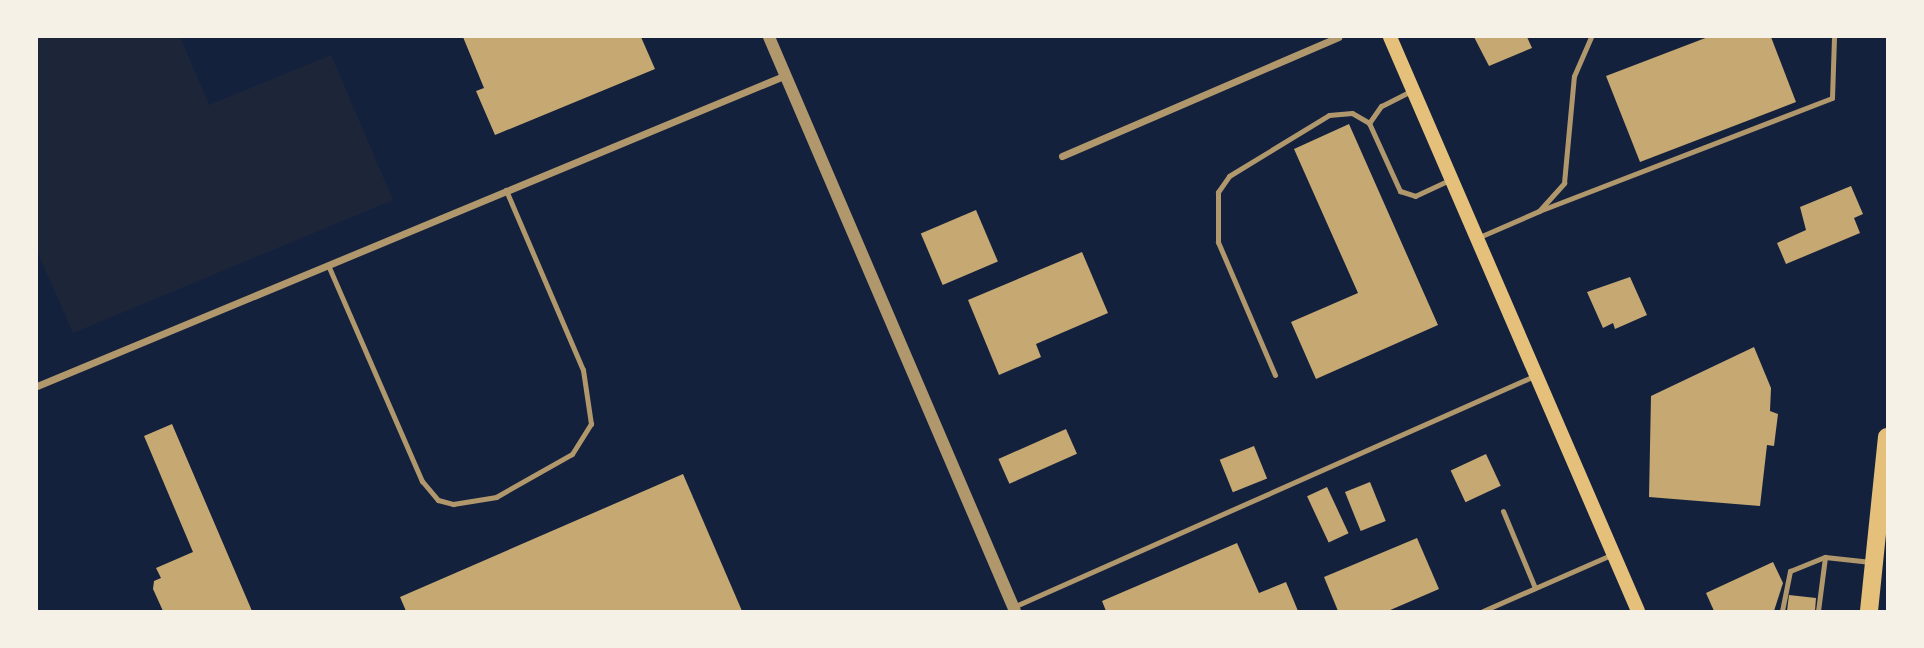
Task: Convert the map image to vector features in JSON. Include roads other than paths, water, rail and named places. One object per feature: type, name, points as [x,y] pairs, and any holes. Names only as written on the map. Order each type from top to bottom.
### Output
[{"type":"main road","points":[[1390,37],[1637,611]]},
{"type":"main road","points":[[1869,611],[1884,495],[1887,437]]},
{"type":"street","points":[[769,37],[1014,609]]},
{"type":"street","points":[[1062,156],[1338,37]]},
{"type":"street","points":[[37,386],[786,75]]},
{"type":"lane","points":[[1539,212],[1564,183],[1574,76],[1591,37]]},
{"type":"lane","points":[[1475,238],[1832,98],[1834,37]]},
{"type":"lane","points":[[1369,123],[1381,106],[1412,90]]},
{"type":"lane","points":[[1275,375],[1218,242],[1218,192],[1229,176],[1329,116],[1352,113],[1369,123],[1400,191],[1415,196],[1450,180]]},
{"type":"lane","points":[[328,265],[422,481],[438,500],[453,504],[496,497],[572,454],[591,424],[583,370],[506,189]]},
{"type":"lane","points":[[1014,609],[1534,376]]},
{"type":"lane","points":[[1503,512],[1535,588]]},
{"type":"lane","points":[[1483,611],[1613,554]]},
{"type":"lane","points":[[1783,611],[1790,571],[1825,557],[1874,562]]},
{"type":"lane","points":[[1818,611],[1825,557]]}]
